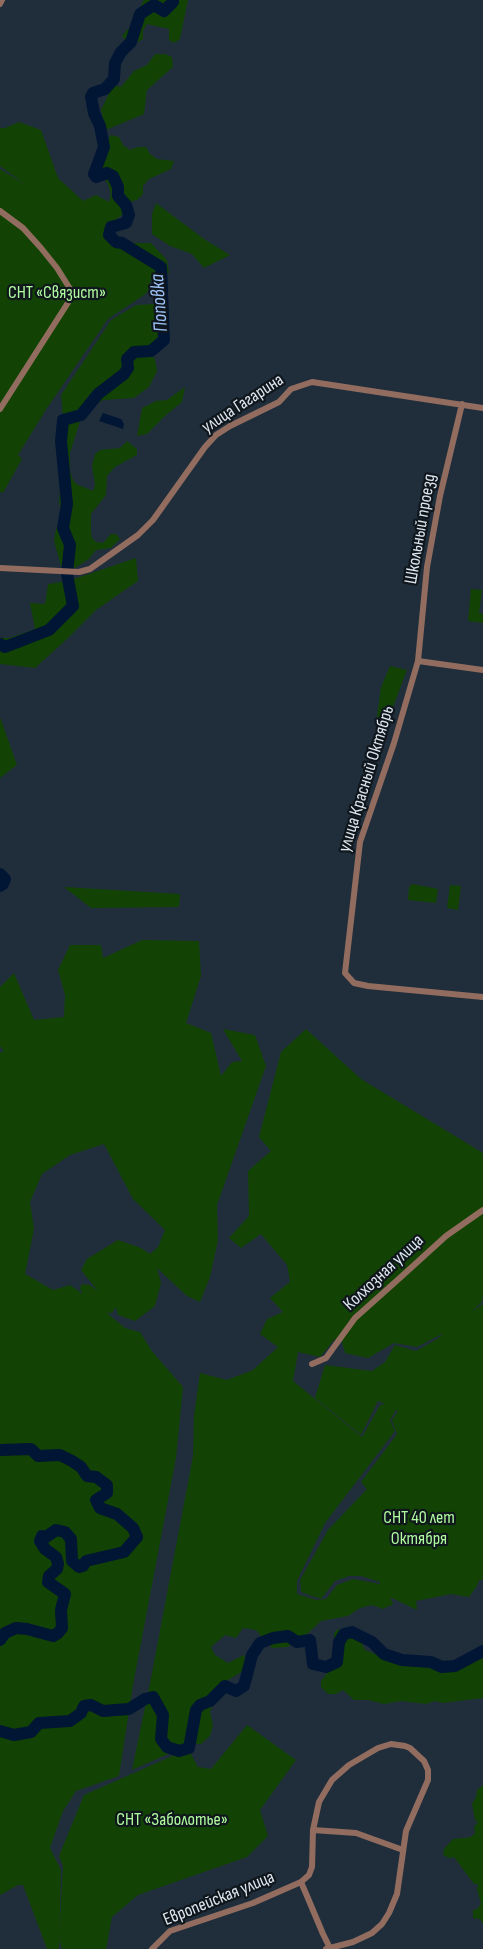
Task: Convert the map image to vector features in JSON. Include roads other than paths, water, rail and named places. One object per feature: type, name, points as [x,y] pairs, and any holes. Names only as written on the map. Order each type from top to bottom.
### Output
[{"type":"street","points":[[0,211],[23,228],[41,248],[72,292],[71,298],[0,408]]},
{"type":"street","name":"улица Гагарина","points":[[0,568],[62,572],[79,572],[90,569],[138,535],[153,520],[216,435],[279,402],[291,389],[312,382],[483,408]]},
{"type":"street","name":"Школьный проезд","points":[[418,661],[427,567],[440,496],[462,404]]},
{"type":"street","points":[[418,661],[483,670]]},
{"type":"street","name":"улица Красный Октябрь","points":[[418,661],[394,743],[360,842],[345,973],[354,983],[368,986],[483,997]]},
{"type":"street","name":"Колхозная улица","points":[[312,1364],[326,1358],[355,1318],[402,1275],[446,1236],[483,1210]]},
{"type":"street","name":"Европейская улица","points":[[152,1949],[170,1931],[253,1903],[301,1882],[309,1875],[312,1867],[313,1830],[323,1795],[332,1780],[344,1769],[378,1748],[391,1744],[410,1748],[421,1758],[428,1770],[428,1780],[406,1831],[398,1892],[382,1924],[363,1938],[328,1949],[301,1882]]},
{"type":"street","points":[[313,1830],[356,1833],[403,1850]]},
{"type":"water","points":[[103,413],[121,419],[124,424],[123,429],[99,421]]},
{"type":"waterway","name":"Поповка","points":[[0,644],[5,647],[49,630],[73,606],[67,574],[70,545],[63,528],[67,504],[61,441],[63,420],[81,415],[98,394],[124,374],[128,368],[127,359],[134,352],[151,351],[164,340],[161,267],[122,243],[116,242],[109,235],[111,227],[126,223],[129,215],[126,205],[118,196],[118,187],[113,176],[107,173],[96,177],[94,174],[104,147],[91,97],[93,93],[105,89],[114,79],[115,63],[121,52],[131,42],[140,14],[154,5],[164,11],[173,0]]},
{"type":"waterway","name":"Поповка","points":[[0,874],[5,879],[0,886]]},
{"type":"waterway","points":[[0,1450],[31,1449],[38,1456],[60,1455],[72,1461],[81,1467],[87,1476],[96,1477],[107,1485],[107,1493],[96,1500],[100,1508],[117,1514],[133,1528],[137,1537],[124,1552],[86,1561],[83,1566],[79,1567],[72,1561],[71,1539],[65,1532],[56,1530],[46,1537],[42,1536],[40,1541],[45,1549],[56,1557],[58,1564],[57,1569],[49,1576],[48,1582],[65,1594],[61,1610],[62,1628],[53,1636],[16,1628],[5,1633],[0,1640]]},
{"type":"waterway","points":[[0,1731],[14,1735],[31,1732],[39,1723],[70,1721],[81,1713],[84,1706],[91,1705],[103,1711],[129,1709],[153,1697],[163,1715],[161,1739],[167,1747],[179,1751],[189,1748],[196,1710],[200,1705],[210,1701],[225,1686],[236,1691],[244,1686],[252,1655],[260,1643],[273,1638],[288,1636],[297,1642],[310,1640],[313,1664],[326,1667],[337,1662],[339,1642],[344,1634],[352,1632],[372,1642],[384,1654],[402,1660],[431,1662],[442,1667],[455,1666],[483,1651]]},
{"type":"park label","name":"СНТ «Связист»","points":[[57,293]]},
{"type":"park label","name":"СНТ 40 лет Октября","points":[[419,1528]]},
{"type":"park label","name":"СНТ «Заболотье»","points":[[172,1820]]}]
